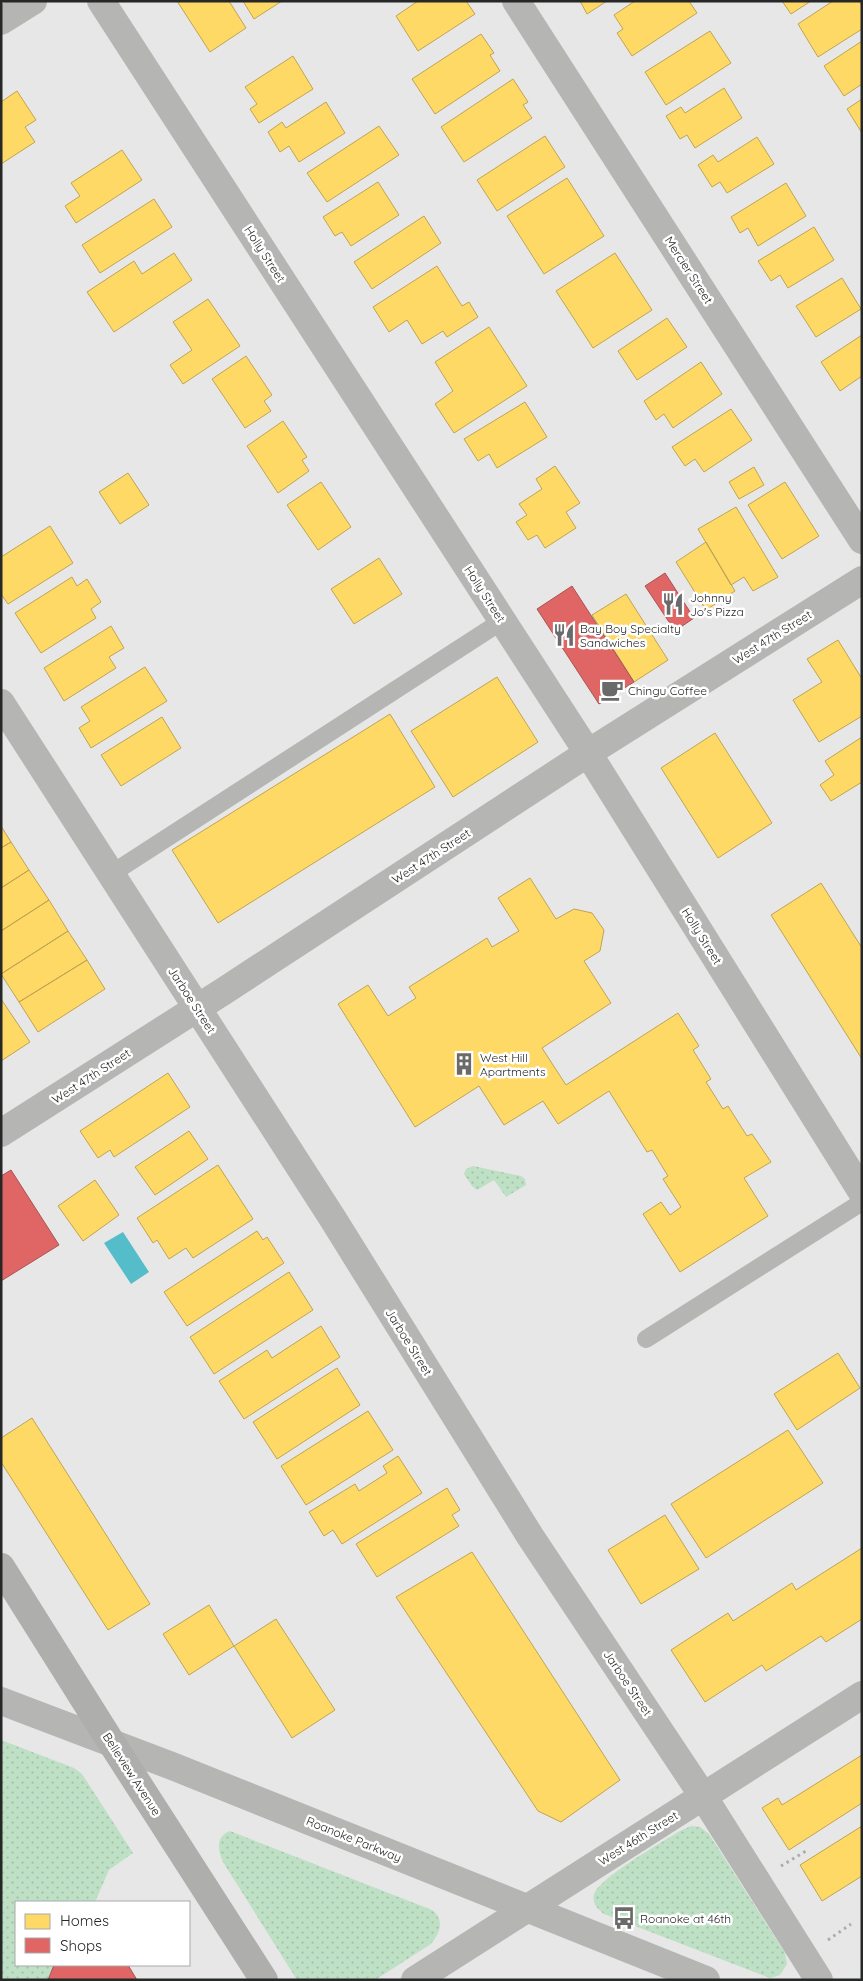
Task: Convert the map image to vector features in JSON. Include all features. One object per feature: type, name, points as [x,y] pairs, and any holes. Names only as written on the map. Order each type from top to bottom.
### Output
[{"type":"main road","name":"Belleview Avenue","points":[[1,1567],[264,1980]]},
{"type":"street","points":[[1,21],[33,1]]},
{"type":"street","name":"Holly Street","points":[[101,1],[588,753],[862,1192]]},
{"type":"street","name":"Mercier Street","points":[[516,1],[862,540]]},
{"type":"street","name":"West 47th Street","points":[[2,1132],[197,1008],[588,753],[862,580]]},
{"type":"street","name":"Jarboe Street","points":[[1,702],[333,1219],[530,1536],[703,1796],[819,1980]]},
{"type":"street","name":"West 46th Street","points":[[414,1980],[862,1695]]},
{"type":"street","name":"Roanoke Parkway","points":[[1,1701],[111,1742],[706,1980]]},
{"type":"lane","points":[[111,874],[502,621]]},
{"type":"lane","points":[[646,1339],[862,1202]]},
{"type":"path","points":[[787,1863],[806,1851]]},
{"type":"path","points":[[834,1935],[851,1924]]},
{"type":"green space","points":[[473,1166],[521,1176],[525,1179],[526,1185],[506,1197],[494,1180],[477,1190],[464,1174],[466,1169]]},
{"type":"green space","points":[[1,1740],[74,1768],[82,1774],[133,1853],[109,1870],[95,1901],[15,1901],[15,1966],[54,1966],[48,1980],[1,1980]]},
{"type":"green space","points":[[691,1826],[700,1827],[709,1834],[785,1953],[787,1964],[780,1975],[770,1978],[604,1914],[596,1906],[594,1895],[606,1880],[647,1851]]},
{"type":"green space","points":[[230,1831],[432,1910],[439,1918],[439,1931],[431,1944],[375,1980],[297,1980],[223,1862],[219,1844],[222,1837]]},
{"type":"water","points":[[123,1232],[149,1272],[131,1284],[104,1243]]},
{"type":"building: Homes","points":[[177,1],[229,1],[246,28],[210,52]]},
{"type":"building: Homes","points":[[243,1],[282,1],[254,19]]},
{"type":"building: Homes","points":[[418,1],[466,1],[475,14],[418,51],[396,16]]},
{"type":"building: Homes","points":[[580,1],[607,1],[587,14]]},
{"type":"building: Homes","points":[[635,1],[689,1],[697,13],[632,56],[617,33],[623,29],[614,15]]},
{"type":"building: Homes","points":[[782,1],[811,1],[791,14]]},
{"type":"building: Homes","points":[[833,1],[859,1],[862,6],[862,29],[818,57],[798,24]]},
{"type":"building: Homes","points":[[710,31],[731,63],[666,105],[645,72]]},
{"type":"building: Homes","points":[[481,34],[494,53],[490,55],[500,71],[435,114],[412,79]]},
{"type":"building: Homes","points":[[862,41],[862,84],[844,96],[824,66]]},
{"type":"building: Homes","points":[[293,56],[313,89],[259,123],[250,109],[257,104],[245,87]]},
{"type":"building: Homes","points":[[513,79],[528,102],[523,105],[532,118],[464,162],[441,127]]},
{"type":"building: Homes","points":[[724,88],[742,118],[695,148],[687,135],[680,139],[666,116],[681,107],[685,113]]},
{"type":"building: Homes","points":[[17,91],[36,120],[25,127],[35,142],[1,164],[1,102]]},
{"type":"building: Homes","points":[[862,99],[862,133],[847,109]]},
{"type":"building: Homes","points":[[326,102],[345,133],[299,162],[289,146],[280,152],[268,132],[282,122],[286,128]]},
{"type":"building: Homes","points":[[379,126],[399,155],[327,202],[307,173]]},
{"type":"building: Homes","points":[[545,136],[565,167],[497,211],[477,180]]},
{"type":"building: Homes","points":[[757,137],[774,164],[727,193],[720,182],[712,187],[698,165],[713,155],[718,162]]},
{"type":"building: Homes","points":[[122,150],[142,180],[76,223],[65,206],[80,196],[71,183]]},
{"type":"building: Homes","points":[[567,178],[604,236],[544,274],[507,216]]},
{"type":"building: Homes","points":[[378,182],[399,215],[351,246],[342,232],[335,236],[323,217]]},
{"type":"building: Homes","points":[[786,183],[806,216],[758,246],[748,228],[740,233],[731,217]]},
{"type":"building: Homes","points":[[154,199],[172,227],[100,273],[82,245]]},
{"type":"building: Homes","points":[[424,216],[441,243],[372,289],[354,262]]},
{"type":"building: Homes","points":[[814,227],[834,260],[788,288],[780,275],[771,281],[758,261]]},
{"type":"building: Homes","points":[[174,253],[192,280],[114,332],[87,292],[134,261],[142,274]]},
{"type":"building: Homes","points":[[615,253],[652,310],[593,348],[556,291]]},
{"type":"building: Homes","points":[[437,266],[462,306],[469,302],[478,317],[447,337],[443,331],[422,344],[407,320],[389,332],[373,307]]},
{"type":"building: Homes","points":[[842,278],[861,309],[816,337],[796,306]]},
{"type":"building: Homes","points":[[208,299],[240,346],[183,384],[170,365],[192,350],[173,322]]},
{"type":"building: Homes","points":[[667,318],[687,347],[637,380],[618,351]]},
{"type":"building: Homes","points":[[489,327],[527,386],[454,433],[435,404],[453,391],[435,362]]},
{"type":"building: Homes","points":[[862,335],[862,376],[840,391],[821,362]]},
{"type":"building: Homes","points":[[246,356],[272,395],[264,401],[271,411],[245,428],[212,379]]},
{"type":"building: Homes","points":[[701,362],[722,394],[673,428],[664,414],[656,420],[644,401]]},
{"type":"building: Homes","points":[[525,402],[547,437],[497,468],[489,454],[478,461],[464,439]]},
{"type":"building: Homes","points":[[731,409],[752,440],[704,472],[695,459],[685,466],[672,447]]},
{"type":"building: Homes","points":[[283,421],[307,457],[302,460],[309,471],[278,493],[247,446]]},
{"type":"building: Homes","points":[[555,466],[580,503],[566,512],[576,528],[545,548],[537,535],[528,540],[516,522],[527,515],[519,504],[542,489],[536,479]]},
{"type":"building: Homes","points":[[754,467],[764,485],[739,499],[729,482]]},
{"type":"building: Homes","points":[[128,473],[149,505],[120,524],[99,492]]},
{"type":"building: Homes","points":[[321,482],[351,527],[318,550],[287,505]]},
{"type":"building: Homes","points":[[785,482],[819,536],[782,559],[748,505]]},
{"type":"building: Homes","points":[[736,507],[778,577],[753,591],[744,577],[731,585],[698,529]]},
{"type":"building: Homes","points":[[50,526],[73,563],[8,604],[1,594],[1,557]]},
{"type":"building: Homes","points":[[706,542],[735,591],[706,610],[676,562]]},
{"type":"building: Homes","points":[[379,558],[402,594],[354,624],[331,589]]},
{"type":"building: Homes","points":[[72,577],[77,586],[87,579],[101,602],[91,609],[96,618],[41,653],[15,613]]},
{"type":"building: Homes","points":[[626,594],[668,660],[634,682],[592,615]]},
{"type":"building: Homes","points":[[111,626],[124,648],[109,657],[116,668],[64,701],[44,668]]},
{"type":"building: Homes","points":[[838,640],[862,679],[862,716],[819,742],[793,700],[822,682],[807,659]]},
{"type":"building: Homes","points":[[145,667],[167,701],[91,748],[79,728],[90,721],[81,707]]},
{"type":"building: Homes","points":[[497,677],[538,742],[453,797],[411,731]]},
{"type":"building: Homes","points":[[390,714],[435,787],[218,923],[172,850]]},
{"type":"building: Homes","points":[[162,717],[181,748],[121,786],[101,755]]},
{"type":"building: Homes","points":[[715,733],[772,823],[718,858],[661,768]]},
{"type":"building: Homes","points":[[862,737],[862,782],[831,801],[820,785],[834,775],[825,761]]},
{"type":"building: Homes","points":[[1,826],[11,842],[1,848]]},
{"type":"building: Homes","points":[[11,842],[29,870],[1,888],[1,848]]},
{"type":"building: Homes","points":[[29,870],[49,900],[1,931],[1,888]]},
{"type":"building: Homes","name":"West Hill Apartments","points":[[530,878],[556,919],[574,909],[592,913],[604,930],[600,951],[584,961],[611,1003],[542,1048],[566,1085],[678,1013],[699,1046],[693,1050],[711,1079],[706,1082],[723,1109],[728,1106],[747,1136],[752,1134],[771,1162],[744,1178],[768,1216],[680,1272],[643,1214],[661,1202],[670,1215],[681,1207],[663,1179],[668,1176],[652,1150],[647,1152],[609,1091],[558,1124],[543,1101],[504,1125],[479,1086],[415,1127],[338,1004],[368,985],[388,1016],[416,998],[409,987],[487,938],[492,947],[519,931],[498,898]]},
{"type":"building: Homes","points":[[821,883],[862,948],[862,1059],[771,915]]},
{"type":"building: Homes","points":[[49,900],[68,931],[1,974],[1,931]]},
{"type":"building: Homes","points":[[68,931],[87,960],[19,1002],[1,974]]},
{"type":"building: Homes","points":[[87,960],[105,989],[38,1032],[19,1002]]},
{"type":"building: Homes","points":[[1,999],[30,1042],[1,1061]]},
{"type":"building: Homes","points":[[168,1073],[190,1107],[114,1157],[110,1150],[98,1158],[80,1131]]},
{"type":"building: Homes","points":[[189,1131],[208,1159],[155,1195],[135,1167]]},
{"type":"building: Homes","points":[[218,1165],[253,1219],[193,1258],[186,1248],[169,1259],[157,1240],[153,1243],[137,1218]]},
{"type":"building: Homes","points":[[95,1180],[119,1215],[83,1241],[58,1206]]},
{"type":"building: Homes","points":[[257,1231],[263,1240],[267,1237],[284,1263],[187,1326],[164,1292]]},
{"type":"building: Homes","points":[[289,1272],[313,1310],[214,1374],[190,1337]]},
{"type":"building: Homes","points":[[321,1326],[340,1357],[244,1419],[219,1381],[267,1350],[272,1358]]},
{"type":"building: Homes","points":[[838,1353],[860,1388],[797,1430],[774,1394]]},
{"type":"building: Homes","points":[[337,1368],[360,1405],[277,1459],[253,1422]]},
{"type":"building: Homes","points":[[368,1411],[393,1450],[306,1505],[281,1466]]},
{"type":"building: Homes","points":[[32,1418],[150,1604],[108,1630],[1,1462],[1,1438]]},
{"type":"building: Homes","points":[[788,1430],[823,1483],[706,1558],[671,1504]]},
{"type":"building: Homes","points":[[398,1456],[422,1493],[342,1544],[333,1530],[324,1536],[309,1512],[355,1484],[359,1491],[387,1473],[383,1466]]},
{"type":"building: Homes","points":[[447,1488],[460,1510],[452,1515],[459,1526],[377,1577],[356,1544]]},
{"type":"building: Homes","points":[[665,1515],[699,1569],[641,1604],[608,1550]]},
{"type":"building: Homes","points":[[862,1548],[862,1619],[826,1642],[821,1636],[766,1671],[762,1665],[705,1702],[671,1650],[728,1613],[733,1621],[792,1583],[796,1590]]},
{"type":"building: Homes","points":[[472,1552],[620,1780],[561,1822],[538,1811],[396,1597]]},
{"type":"building: Homes","points":[[209,1605],[234,1646],[189,1675],[163,1634]]},
{"type":"building: Homes","points":[[276,1619],[335,1710],[292,1738],[234,1646]]},
{"type":"building: Homes","points":[[862,1755],[862,1803],[789,1850],[762,1808],[778,1798],[782,1805]]},
{"type":"building: Homes","points":[[862,1826],[862,1876],[822,1901],[800,1865]]},
{"type":"building: Shops","points":[[665,573],[694,618],[675,631],[645,586]]},
{"type":"building: Shops","points":[[572,586],[634,682],[599,704],[537,609]]},
{"type":"building: Shops","points":[[11,1170],[59,1245],[1,1281],[1,1176]]},
{"type":"building: Shops","points":[[54,1966],[129,1966],[137,1980],[48,1980]]},
{"type":"place","name":"Johnny Jo's Pizza","points":[[673,604]]},
{"type":"place","name":"Bay Boy Specialty Sandwiches","points":[[564,635]]},
{"type":"place","name":"Chingu Coffee","points":[[612,690]]},
{"type":"place","name":"West Hill Apartments","points":[[464,1064]]},
{"type":"place","name":"Roanoke at 46th","points":[[624,1918]]}]
